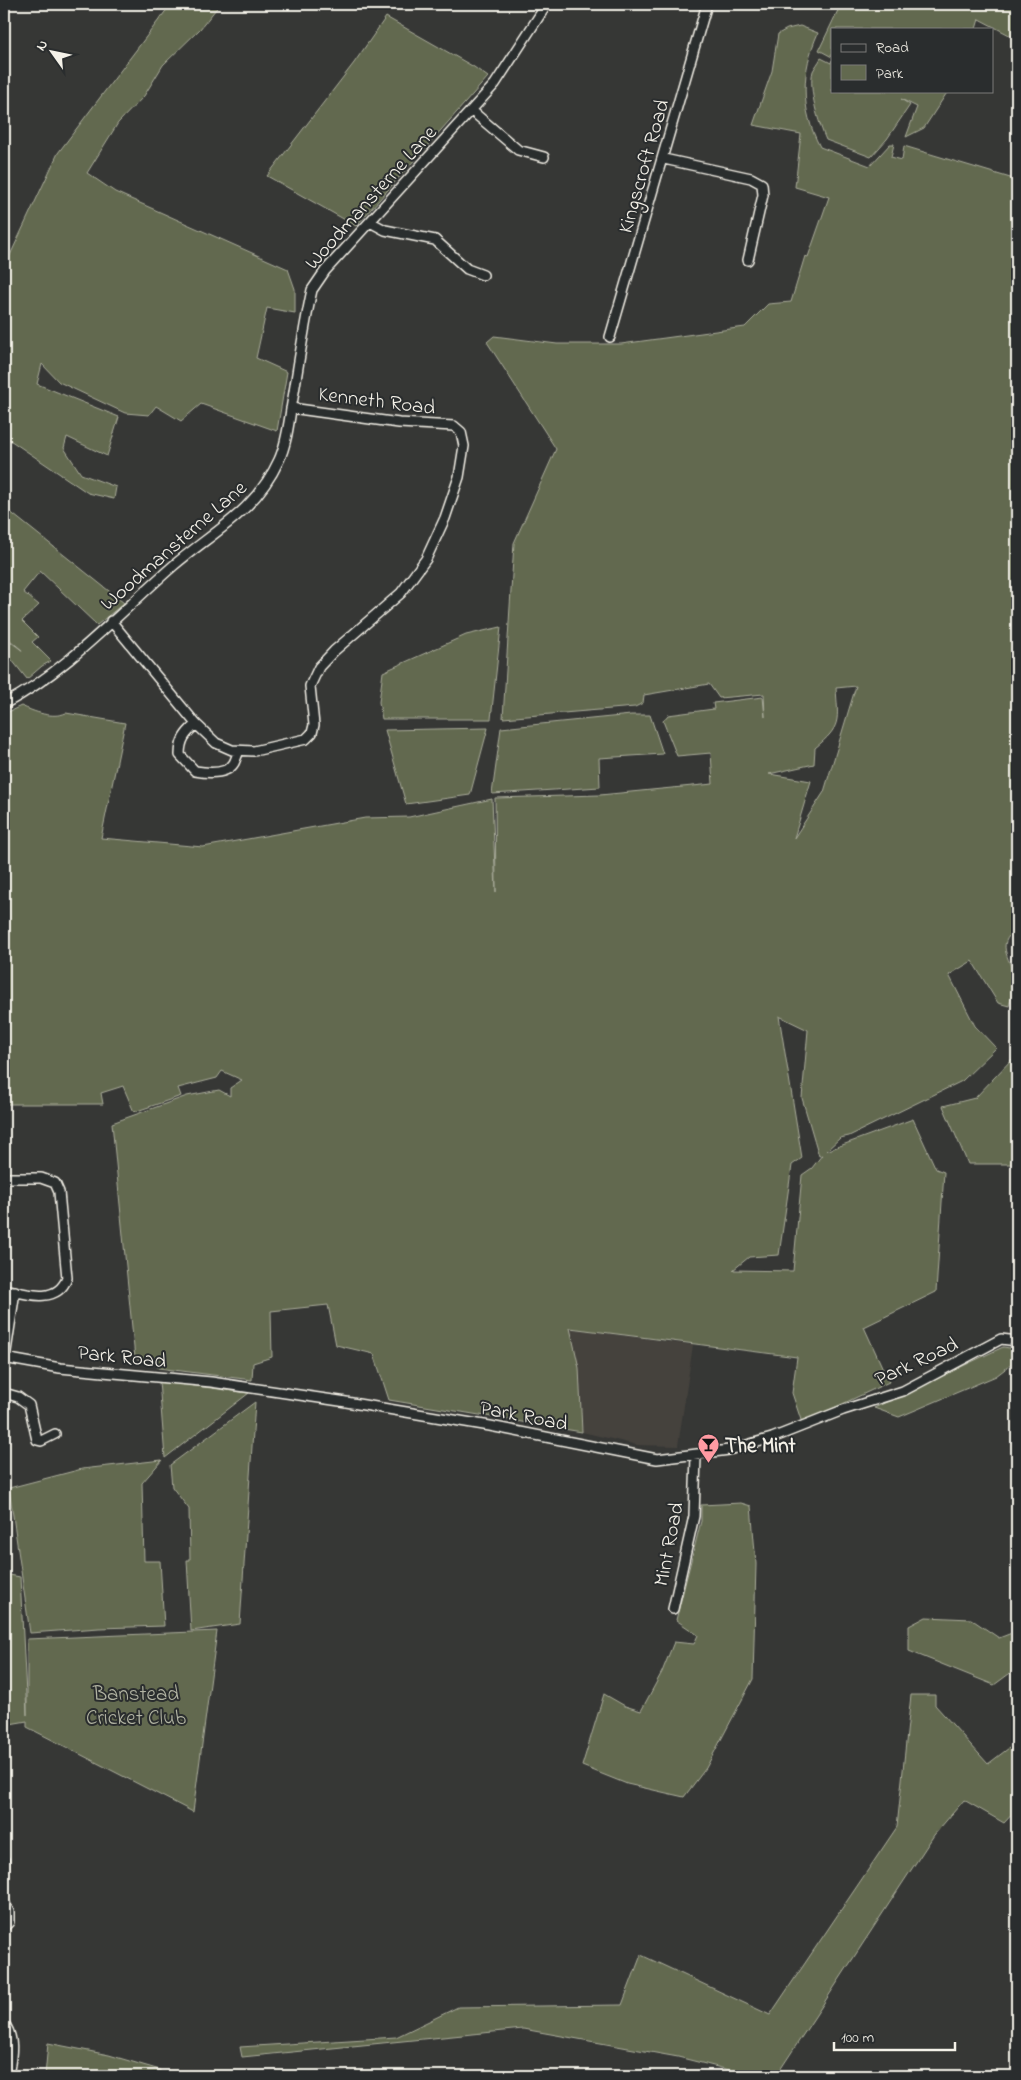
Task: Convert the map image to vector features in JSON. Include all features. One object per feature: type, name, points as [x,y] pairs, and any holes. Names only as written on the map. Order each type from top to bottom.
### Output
[{"type":"street","name":"Woodmansterne Lane","points":[[4,704],[31,689],[175,565],[220,531],[255,500],[279,460],[284,446],[312,290],[325,271],[495,84],[547,4]]},
{"type":"street","name":"Kingscroft Road","points":[[610,337],[664,158],[707,4]]},
{"type":"street","points":[[472,111],[518,150],[544,158]]},
{"type":"street","points":[[664,158],[752,178],[762,184],[763,195],[748,260]]},
{"type":"street","points":[[370,222],[385,230],[435,240],[467,269],[483,275]]},
{"type":"street","name":"Kenneth Road","points":[[239,751],[272,748],[306,739],[312,733],[314,725],[310,686],[319,667],[334,651],[401,594],[426,559],[445,518],[459,477],[464,446],[458,429],[454,426],[399,423],[291,408]]},
{"type":"street","points":[[111,621],[196,724],[216,743],[239,751],[235,762],[226,769],[215,773],[195,771],[180,755],[180,745],[182,738],[196,724]]},
{"type":"street","points":[[4,1178],[41,1178],[55,1183],[59,1192],[66,1264],[64,1284],[56,1294],[42,1296],[4,1289]]},
{"type":"street","points":[[4,1358],[15,1291]]},
{"type":"street","name":"Park Road","points":[[4,1358],[60,1368],[211,1382],[340,1401],[490,1426],[657,1459],[696,1456],[772,1438],[843,1410],[903,1391],[1001,1339],[1017,1341]]},
{"type":"street","points":[[4,1393],[26,1401],[30,1405],[36,1440],[40,1441],[55,1434]]},
{"type":"street","name":"Mint Road","points":[[673,1609],[694,1516],[696,1456]]},
{"type":"street","points":[[4,1860],[4,1876]]},
{"type":"street","points":[[4,1902],[10,1917],[9,1922],[4,1927]]},
{"type":"street","points":[[4,2023],[12,2040],[8,2076]]},
{"type":"shaded area","points":[[569,1328],[693,1345],[678,1446],[637,1445],[582,1432],[579,1368]]},
{"type":"green space","points":[[171,4],[220,4],[200,29],[163,65],[144,96],[118,123],[87,173],[115,192],[288,269],[295,289],[295,313],[267,308],[256,358],[287,372],[277,431],[201,404],[181,421],[156,406],[149,415],[125,413],[59,382],[42,364],[37,384],[119,417],[107,456],[67,437],[64,448],[81,474],[116,487],[114,499],[88,493],[4,436],[4,268],[58,153]]},
{"type":"green space","points":[[841,4],[1017,4],[1017,39],[979,19],[976,28],[831,28],[831,56],[819,50]]},
{"type":"green space","points":[[386,17],[474,67],[488,77],[356,226],[267,176],[354,63]]},
{"type":"green space","points":[[800,26],[818,33],[808,61],[805,90],[809,118],[813,133],[820,147],[870,166],[890,144],[894,144],[891,157],[902,160],[904,146],[1017,180],[1017,929],[1006,941],[1005,947],[1013,974],[1013,991],[1009,1006],[998,1003],[972,961],[949,975],[975,1026],[996,1048],[962,1081],[849,1136],[840,1138],[826,1151],[913,1119],[936,1169],[944,1172],[936,1292],[864,1327],[889,1382],[802,1423],[792,1393],[797,1357],[570,1328],[579,1368],[582,1432],[389,1400],[374,1354],[336,1345],[328,1305],[271,1311],[272,1357],[253,1363],[252,1380],[158,1368],[157,1365],[135,1358],[112,1123],[187,1096],[219,1090],[230,1096],[230,1088],[242,1080],[222,1071],[217,1078],[178,1088],[181,1096],[134,1112],[123,1086],[101,1093],[103,1104],[4,1104],[4,714],[21,706],[49,715],[66,713],[125,723],[101,838],[203,847],[365,818],[409,817],[492,799],[496,892],[495,798],[600,795],[713,784],[711,753],[677,756],[663,721],[668,715],[714,709],[713,703],[763,697],[765,717],[764,694],[719,698],[709,684],[644,695],[643,703],[635,707],[503,718],[514,543],[556,449],[487,342],[494,336],[557,344],[621,344],[745,327],[768,304],[791,302],[805,256],[808,257],[829,197],[795,187],[801,134],[753,125],[772,71],[778,34],[787,29]],"holes":[[[856,686],[824,792],[794,838],[811,781],[769,774],[814,764],[815,748],[830,734],[836,722],[836,688]],[[779,1016],[808,1030],[802,1098],[819,1156],[822,1155],[812,1168],[802,1175],[793,1271],[733,1270],[749,1257],[779,1255],[792,1165],[802,1158]]]},
{"type":"green space","points":[[821,58],[831,63],[831,92],[947,92],[924,128],[906,137],[917,107],[901,99],[910,105],[887,139],[871,157],[826,140],[817,116],[813,97],[813,71]]},
{"type":"green space","points":[[4,507],[124,603],[97,625],[40,571],[23,592],[39,605],[22,621],[38,637],[32,642],[51,661],[27,679],[4,650],[4,637],[23,651],[4,635]]},
{"type":"green space","points":[[501,627],[491,719],[382,719],[379,702],[383,672],[466,635]]},
{"type":"green space","points":[[631,715],[650,715],[663,754],[599,758],[600,787],[492,794],[501,728]]},
{"type":"green space","points":[[488,728],[470,795],[406,804],[385,730]]},
{"type":"green space","points":[[1013,1058],[1017,1058],[1017,1164],[968,1164],[943,1106],[975,1098]]},
{"type":"green space","points":[[1003,1347],[1017,1349],[1017,1363],[1013,1363],[996,1376],[899,1417],[874,1408]]},
{"type":"green space","points":[[159,1381],[249,1393],[165,1458]]},
{"type":"green space","points":[[255,1402],[240,1624],[191,1631],[187,1560],[190,1560],[189,1509],[172,1487],[170,1465]]},
{"type":"green space","points":[[162,1460],[142,1483],[144,1561],[160,1561],[164,1626],[30,1633],[9,1488],[82,1469]]},
{"type":"green space","points":[[741,1503],[751,1506],[756,1564],[753,1679],[706,1768],[684,1797],[627,1784],[582,1766],[604,1694],[625,1706],[641,1711],[662,1672],[674,1642],[694,1644],[698,1635],[676,1620],[701,1521],[701,1505]]},
{"type":"green space","name":"Banstead Cricket Club","points":[[4,1574],[20,1577],[27,1715],[27,1639],[217,1631],[193,1812],[27,1727],[27,1721],[4,1725]]},
{"type":"green space","points":[[926,1617],[971,1619],[999,1638],[1017,1631],[1017,1668],[994,1685],[909,1651],[909,1626]]},
{"type":"green space","points":[[911,1695],[935,1695],[935,1705],[988,1764],[1017,1742],[1017,1809],[1004,1823],[964,1800],[934,1835],[776,2076],[753,2076],[678,2057],[523,2029],[242,2057],[240,2047],[396,2037],[458,2007],[622,2005],[641,1955],[770,2015],[897,1827]]},
{"type":"green space","points":[[48,2043],[109,2055],[160,2070],[160,2076],[45,2076]]},
{"type":"place","name":"The Mint","points":[[709,1464]]}]
